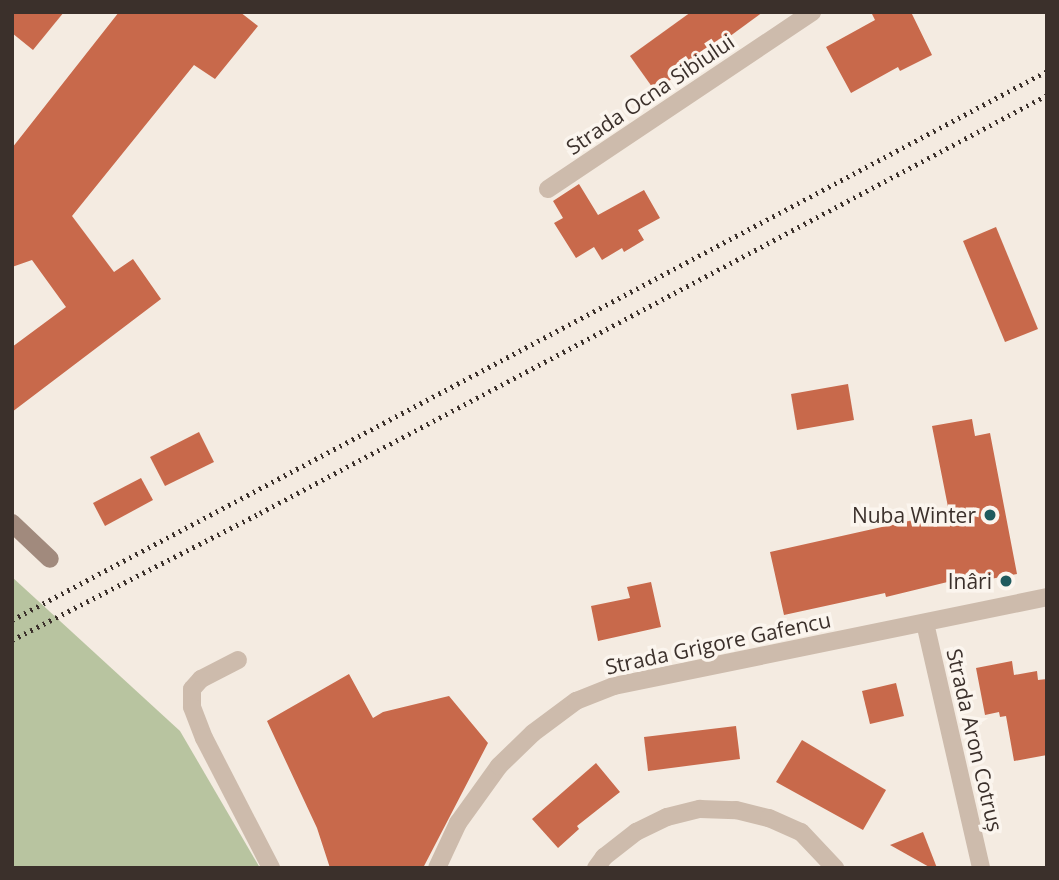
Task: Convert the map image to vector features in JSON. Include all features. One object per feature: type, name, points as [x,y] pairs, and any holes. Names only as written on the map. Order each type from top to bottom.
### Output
[{"type":"street","name":"Strada Ocna Sibiului","points":[[548,189],[812,12]]},
{"type":"street","points":[[12,523],[50,559]]},
{"type":"street","name":"Strada Grigore Gafencu","points":[[437,868],[458,823],[499,766],[533,733],[576,701],[614,685],[1047,597]]},
{"type":"street","name":"Strada Aron Cotruș","points":[[925,623],[981,868]]},
{"type":"street","points":[[238,660],[201,679],[192,689],[192,706],[204,738],[271,868]]},
{"type":"street","points":[[596,868],[604,857],[636,832],[667,817],[700,809],[736,810],[769,818],[801,832],[835,868]]},
{"type":"green space","points":[[12,577],[180,731],[260,868],[12,868]]},
{"type":"building","points":[[12,12],[64,12],[33,50],[12,33]]},
{"type":"building","points":[[119,12],[240,12],[258,26],[215,79],[194,65],[72,216],[114,272],[133,259],[161,299],[12,412],[12,347],[66,307],[32,260],[12,267],[12,148]]},
{"type":"building","points":[[691,12],[763,12],[655,91],[630,56]]},
{"type":"building","points":[[871,12],[911,12],[932,55],[900,71],[898,67],[851,93],[826,47],[875,20]]},
{"type":"building","points":[[579,184],[598,215],[644,190],[660,218],[638,230],[644,240],[624,252],[622,248],[602,260],[594,247],[576,258],[554,223],[563,218],[553,201]]},
{"type":"building","points":[[996,227],[1038,329],[1005,342],[963,241]]},
{"type":"building","points":[[848,384],[854,420],[797,430],[791,394]]},
{"type":"building","points":[[972,419],[975,436],[990,433],[1017,574],[969,583],[968,577],[886,597],[885,593],[784,615],[770,552],[949,512],[932,426]]},
{"type":"building","points":[[199,432],[214,462],[165,486],[150,457]]},
{"type":"building","points":[[141,478],[153,500],[105,526],[93,503]]},
{"type":"building","points":[[651,582],[661,627],[598,641],[591,606],[630,598],[627,587]]},
{"type":"building","points":[[1012,661],[1014,675],[1037,671],[1038,680],[1047,679],[1047,755],[1014,761],[1006,716],[1000,717],[999,712],[985,715],[976,668]]},
{"type":"building","points":[[349,674],[373,718],[383,712],[449,696],[488,743],[423,868],[330,868],[317,828],[267,721]]},
{"type":"building","points":[[896,683],[904,716],[870,724],[862,691]]},
{"type":"building","points":[[736,726],[740,759],[648,771],[644,737]]},
{"type":"building","points":[[802,740],[886,790],[863,830],[776,782]]},
{"type":"building","points":[[596,763],[620,792],[577,826],[579,829],[558,848],[532,819]]},
{"type":"building","points":[[923,832],[937,868],[931,868],[890,845]]},
{"type":"railway","points":[[12,620],[1047,71]]},
{"type":"railway","points":[[12,640],[260,513],[1047,95]]},
{"type":"place","name":"Nuba Winter","points":[[990,515]]},
{"type":"place","name":"Inâri","points":[[1006,581]]}]
